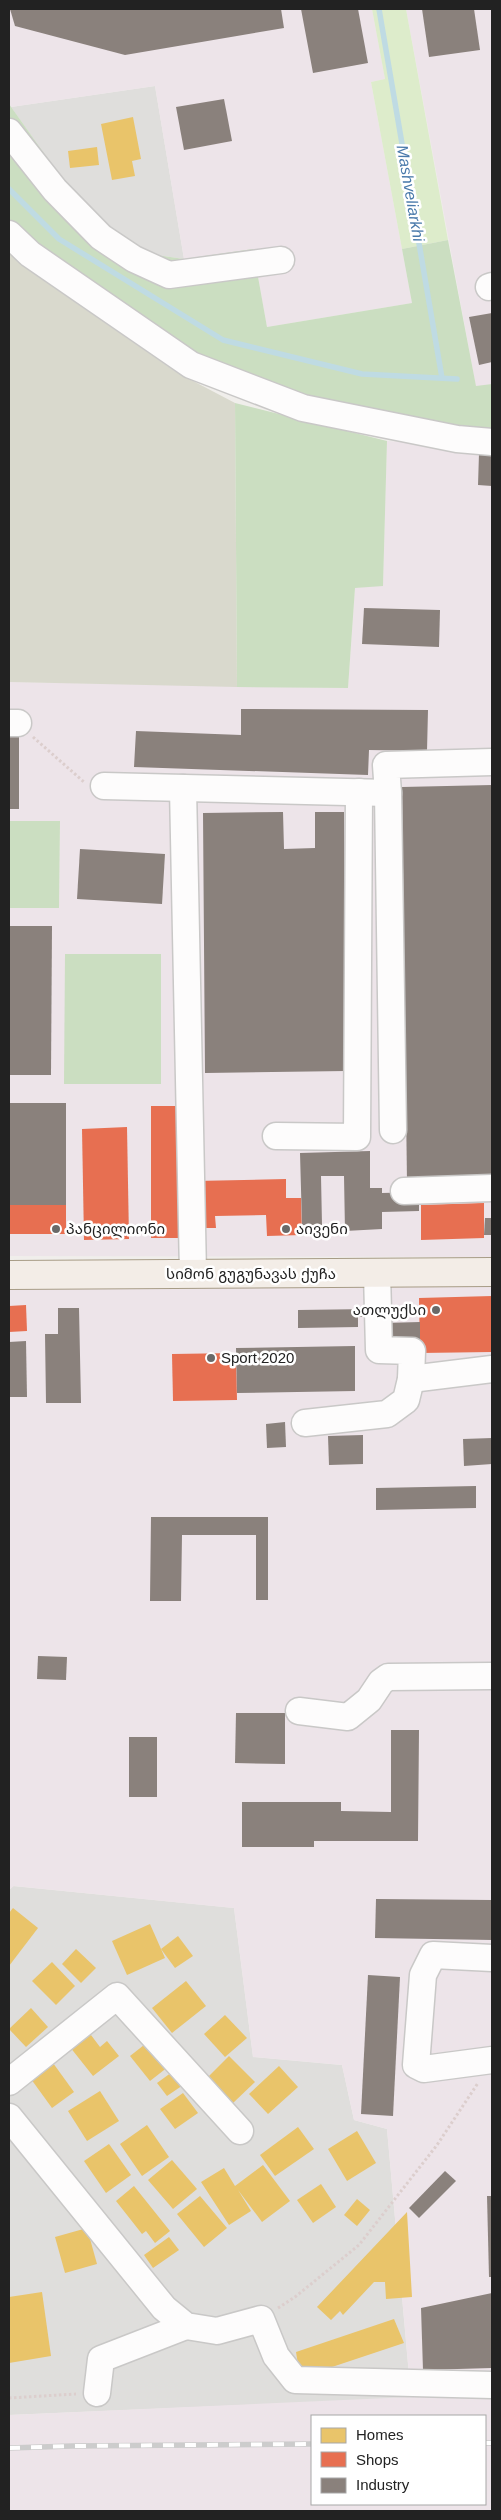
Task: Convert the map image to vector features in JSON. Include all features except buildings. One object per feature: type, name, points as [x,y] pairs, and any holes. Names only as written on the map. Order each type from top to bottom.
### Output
[{"type":"main road","name":"სიმონ გუგუნავას ქუჩა","points":[[9,1274],[492,1272]]},
{"type":"street","points":[[9,132],[55,190],[95,230],[134,259],[169,275],[281,260]]},
{"type":"street","points":[[9,234],[30,254],[191,365],[304,408],[457,439],[492,442]]},
{"type":"street","points":[[393,1130],[386,765],[492,762]]},
{"type":"street","points":[[104,786],[388,793]]},
{"type":"street","points":[[183,788],[192,1274]]},
{"type":"street","points":[[276,1136],[357,1137],[359,792]]},
{"type":"street","points":[[404,1191],[492,1188]]},
{"type":"street","points":[[305,1424],[387,1414],[406,1400],[411,1380],[412,1351],[379,1350],[377,1273]]},
{"type":"street","points":[[411,1380],[492,1368]]},
{"type":"street","points":[[299,1712],[348,1717],[369,1700],[381,1682],[388,1677],[492,1676]]},
{"type":"street","points":[[492,1958],[433,1955],[423,1975],[416,2065],[424,2068],[492,2061]]},
{"type":"street","points":[[9,2082],[116,1996],[240,2131]]},
{"type":"street","points":[[9,2117],[164,2308],[186,2326],[217,2331],[261,2319],[276,2356],[295,2380],[492,2385]]},
{"type":"street","points":[[97,2393],[101,2359],[186,2326]]},
{"type":"path","points":[[13,723],[83,782],[104,786]]},
{"type":"path","points":[[261,2319],[295,2297],[358,2245],[438,2146],[492,2061]]},
{"type":"path","points":[[9,2398],[97,2393]]},
{"type":"shaded area","points":[[9,9],[372,9],[385,79],[371,82],[412,303],[267,327],[253,249],[184,259],[155,86],[11,107],[9,104]]},
{"type":"shaded area","points":[[406,9],[492,9],[492,384],[476,387]]},
{"type":"shaded area","points":[[155,86],[184,259],[136,252],[88,215],[11,107]]},
{"type":"shaded area","points":[[9,251],[27,269],[176,372],[235,403],[237,687],[9,682]]},
{"type":"shaded area","points":[[387,441],[492,447],[492,1257],[9,1256],[9,908],[59,908],[60,822],[9,821],[9,682],[348,688],[355,588],[383,585]]},
{"type":"shaded area","points":[[492,1286],[492,2511],[9,2511],[9,2415],[411,2397],[387,2129],[354,2120],[342,2065],[253,2057],[234,1908],[14,1886],[9,1890],[9,1287]]},
{"type":"shaded area","points":[[13,1886],[234,1908],[253,2057],[342,2065],[354,2120],[387,2129],[411,2398],[9,2415],[9,1890]]},
{"type":"green space","points":[[372,9],[406,9],[448,240],[402,249],[371,82],[385,79]]},
{"type":"green space","points":[[9,104],[88,215],[136,252],[184,259],[253,249],[267,327],[412,303],[402,249],[448,240],[476,386],[492,384],[492,429],[442,426],[309,399],[194,357],[34,247],[9,222]]},
{"type":"green space","points":[[235,403],[387,441],[383,586],[355,588],[348,688],[237,687]]},
{"type":"green space","points":[[9,821],[60,821],[59,908],[9,908]]},
{"type":"green space","points":[[65,954],[161,954],[161,1084],[64,1084]]},
{"type":"waterway","name":"Mashveliarkhi","points":[[379,9],[442,378]]},
{"type":"waterway","points":[[9,189],[59,239],[223,340],[362,374],[457,379]]},
{"type":"railway","points":[[486,2443],[492,2443]]},
{"type":"railway","points":[[9,2448],[311,2444]]},
{"type":"place","name":"პანცილიონი","points":[[56,1229]]},
{"type":"place","name":"აივენი","points":[[286,1229]]},
{"type":"place","name":"ათლუქსი","points":[[436,1310]]},
{"type":"place","name":"Sport 2020","points":[[211,1358]]}]
